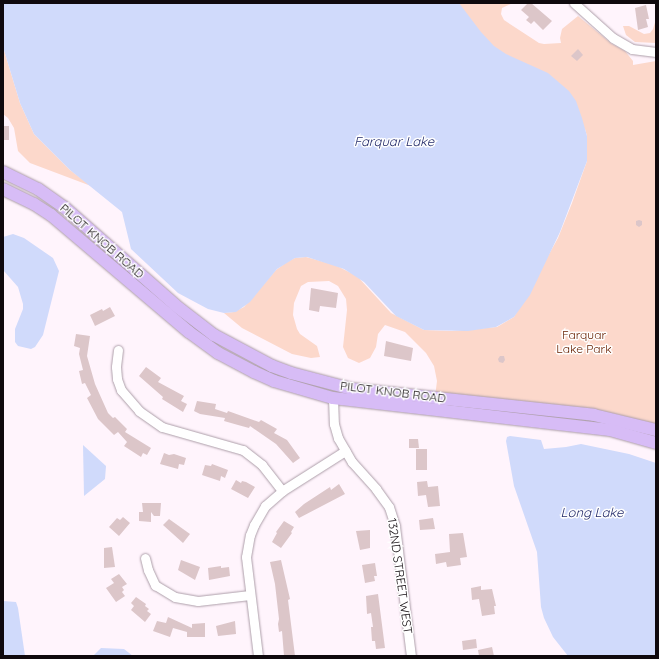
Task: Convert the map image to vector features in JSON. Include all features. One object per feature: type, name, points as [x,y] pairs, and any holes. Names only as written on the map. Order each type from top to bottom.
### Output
[{"type":"main road","name":"PILOT KNOB ROAD","points":[[3,172],[38,189],[64,207],[175,305],[214,335],[272,366],[352,389],[594,415],[656,430]]},
{"type":"main road","name":"PILOT KNOB ROAD","points":[[3,188],[34,204],[51,215],[189,332],[218,353],[274,381],[333,398],[610,430],[656,443]]},
{"type":"main road","points":[[332,384],[333,398]]},
{"type":"street","points":[[574,3],[613,38],[632,48],[656,52]]},
{"type":"street","points":[[118,350],[116,368],[117,380],[121,390],[139,411],[162,426],[242,450],[262,465],[282,491]]},
{"type":"street","name":"132ND STREET WEST","points":[[333,398],[334,424],[338,438],[345,452],[389,507],[395,526],[411,656]]},
{"type":"street","points":[[258,656],[246,557],[250,535],[265,506],[282,491],[345,452]]},
{"type":"street","points":[[145,558],[148,570],[155,585],[175,597],[198,601],[250,595]]},
{"type":"green space","name":"Farquar Lake Park","points":[[449,3],[513,3],[502,8],[501,14],[504,20],[539,43],[544,44],[561,43],[560,38],[562,29],[578,16],[612,44],[625,51],[633,61],[633,65],[656,61],[656,430],[435,397],[437,381],[434,366],[426,353],[405,332],[385,325],[378,334],[376,347],[370,358],[359,363],[348,358],[343,347],[347,310],[346,299],[338,286],[329,281],[308,282],[301,286],[294,303],[293,315],[297,329],[300,334],[317,346],[320,357],[311,358],[292,354],[242,328],[224,313],[234,312],[244,307],[276,270],[287,262],[295,258],[306,257],[335,265],[357,276],[391,313],[424,330],[452,331],[497,327],[514,317],[558,238],[587,161],[587,136],[585,129],[516,72]]},
{"type":"green space","points":[[656,19],[656,43],[635,42],[626,35],[623,26],[629,26],[644,34],[650,33]]},
{"type":"green space","points":[[3,47],[20,103],[34,134],[70,170],[91,186],[30,163],[18,151],[14,128],[8,118],[3,114]]},
{"type":"water","name":"Farquar Lake","points":[[3,3],[459,3],[481,32],[494,46],[506,54],[548,73],[569,91],[576,101],[587,136],[587,161],[560,232],[530,295],[514,317],[496,327],[468,331],[424,330],[396,316],[364,282],[344,269],[307,257],[295,258],[277,269],[250,302],[236,312],[224,313],[208,309],[178,293],[131,249],[122,212],[70,170],[34,134],[20,103],[3,47]]},
{"type":"water","points":[[13,234],[24,238],[53,258],[59,271],[43,335],[35,347],[31,349],[18,346],[15,342],[15,329],[23,309],[23,304],[18,287],[3,270],[3,237]]},
{"type":"water","name":"Long Lake","points":[[510,436],[541,440],[544,449],[581,444],[629,454],[656,463],[656,656],[568,656],[553,637],[544,618],[541,607],[537,552],[514,486],[506,441],[507,437]]},
{"type":"water","points":[[83,445],[106,466],[105,479],[84,496]]},
{"type":"water","points":[[3,601],[16,602],[25,656],[3,656]]},
{"type":"water","points":[[101,648],[124,649],[133,656],[93,656]]},
{"type":"building","points":[[528,3],[531,3],[552,21],[543,30],[534,21],[531,24],[526,20],[529,17],[521,10]]},
{"type":"building","points":[[646,5],[649,19],[646,19],[648,27],[638,30],[635,8]]},
{"type":"building","points":[[578,49],[583,55],[577,61],[571,56]]},
{"type":"building","points":[[3,126],[9,126],[9,140],[3,140]]},
{"type":"building","points":[[636,221],[642,221],[642,225],[639,227],[636,225]]},
{"type":"building","points":[[311,288],[338,293],[336,308],[320,306],[319,312],[309,310]]},
{"type":"building","points":[[110,307],[115,316],[95,326],[90,315]]},
{"type":"building","points":[[76,334],[90,336],[87,356],[95,384],[108,413],[113,418],[115,417],[127,429],[125,432],[151,448],[147,455],[143,453],[141,457],[124,446],[127,442],[118,432],[114,435],[98,419],[87,398],[91,395],[85,383],[82,384],[79,371],[83,370],[79,354],[80,348],[74,346]]},
{"type":"building","points":[[386,341],[413,348],[411,361],[384,356]]},
{"type":"building","points":[[500,356],[504,356],[505,360],[503,363],[499,362],[498,359]]},
{"type":"building","points":[[146,367],[161,378],[158,382],[184,396],[181,401],[187,404],[183,412],[162,399],[163,397],[139,376]]},
{"type":"building","points":[[197,401],[216,404],[215,409],[227,413],[228,411],[259,422],[261,420],[277,429],[274,433],[287,440],[300,458],[293,463],[276,444],[250,426],[249,428],[224,421],[225,418],[200,414],[194,411]]},
{"type":"building","points":[[409,439],[418,439],[419,448],[409,448]]},
{"type":"building","points":[[416,449],[427,449],[427,470],[416,470]]},
{"type":"building","points":[[164,453],[169,455],[174,454],[186,458],[184,465],[179,464],[178,469],[160,464]]},
{"type":"building","points":[[212,464],[228,470],[225,478],[221,476],[220,481],[202,475],[205,465],[211,466]]},
{"type":"building","points":[[236,480],[241,483],[242,481],[246,482],[255,487],[248,498],[231,489]]},
{"type":"building","points":[[427,481],[428,487],[438,486],[440,506],[428,507],[426,495],[418,496],[417,482]]},
{"type":"building","points":[[339,484],[345,494],[299,518],[295,512],[304,504],[330,487],[331,490]]},
{"type":"building","points":[[142,503],[161,503],[160,516],[154,516],[151,512],[151,522],[139,521],[139,512],[143,512]]},
{"type":"building","points":[[123,517],[130,523],[119,536],[109,527],[117,518],[120,520]]},
{"type":"building","points":[[433,518],[435,529],[420,530],[419,520]]},
{"type":"building","points":[[169,519],[190,534],[183,543],[163,525]]},
{"type":"building","points":[[284,521],[294,527],[291,532],[292,533],[281,548],[272,542],[277,533],[276,532]]},
{"type":"building","points":[[370,530],[370,548],[360,550],[356,531]]},
{"type":"building","points":[[463,533],[467,557],[460,558],[461,565],[447,567],[446,562],[436,564],[435,554],[450,552],[449,534]]},
{"type":"building","points":[[112,547],[115,567],[104,568],[104,548]]},
{"type":"building","points":[[181,560],[200,567],[195,580],[178,570]]},
{"type":"building","points":[[281,560],[290,599],[288,600],[295,656],[284,656],[282,631],[279,632],[275,584],[270,562]]},
{"type":"building","points":[[375,563],[377,576],[374,576],[375,581],[365,583],[362,565]]},
{"type":"building","points":[[221,566],[221,568],[229,567],[230,576],[209,580],[208,568]]},
{"type":"building","points":[[119,574],[127,584],[122,587],[124,590],[122,592],[125,596],[116,602],[106,588],[114,583],[111,579]]},
{"type":"building","points":[[481,586],[481,590],[492,589],[496,606],[494,606],[495,614],[482,616],[479,599],[472,600],[471,588]]},
{"type":"building","points":[[378,594],[385,648],[376,649],[375,641],[372,641],[371,627],[373,627],[371,613],[367,614],[366,596]]},
{"type":"building","points":[[136,597],[146,604],[145,606],[149,609],[147,611],[151,614],[145,622],[131,610],[134,606],[131,603]]},
{"type":"building","points":[[168,617],[192,628],[192,624],[205,623],[205,637],[187,637],[187,632],[173,628],[170,637],[153,631],[157,621],[166,623]]},
{"type":"building","points":[[235,621],[236,634],[218,636],[216,626]]},
{"type":"building","points":[[476,639],[477,648],[463,650],[462,641]]},
{"type":"building","points":[[492,647],[494,656],[479,656],[478,650]]}]
